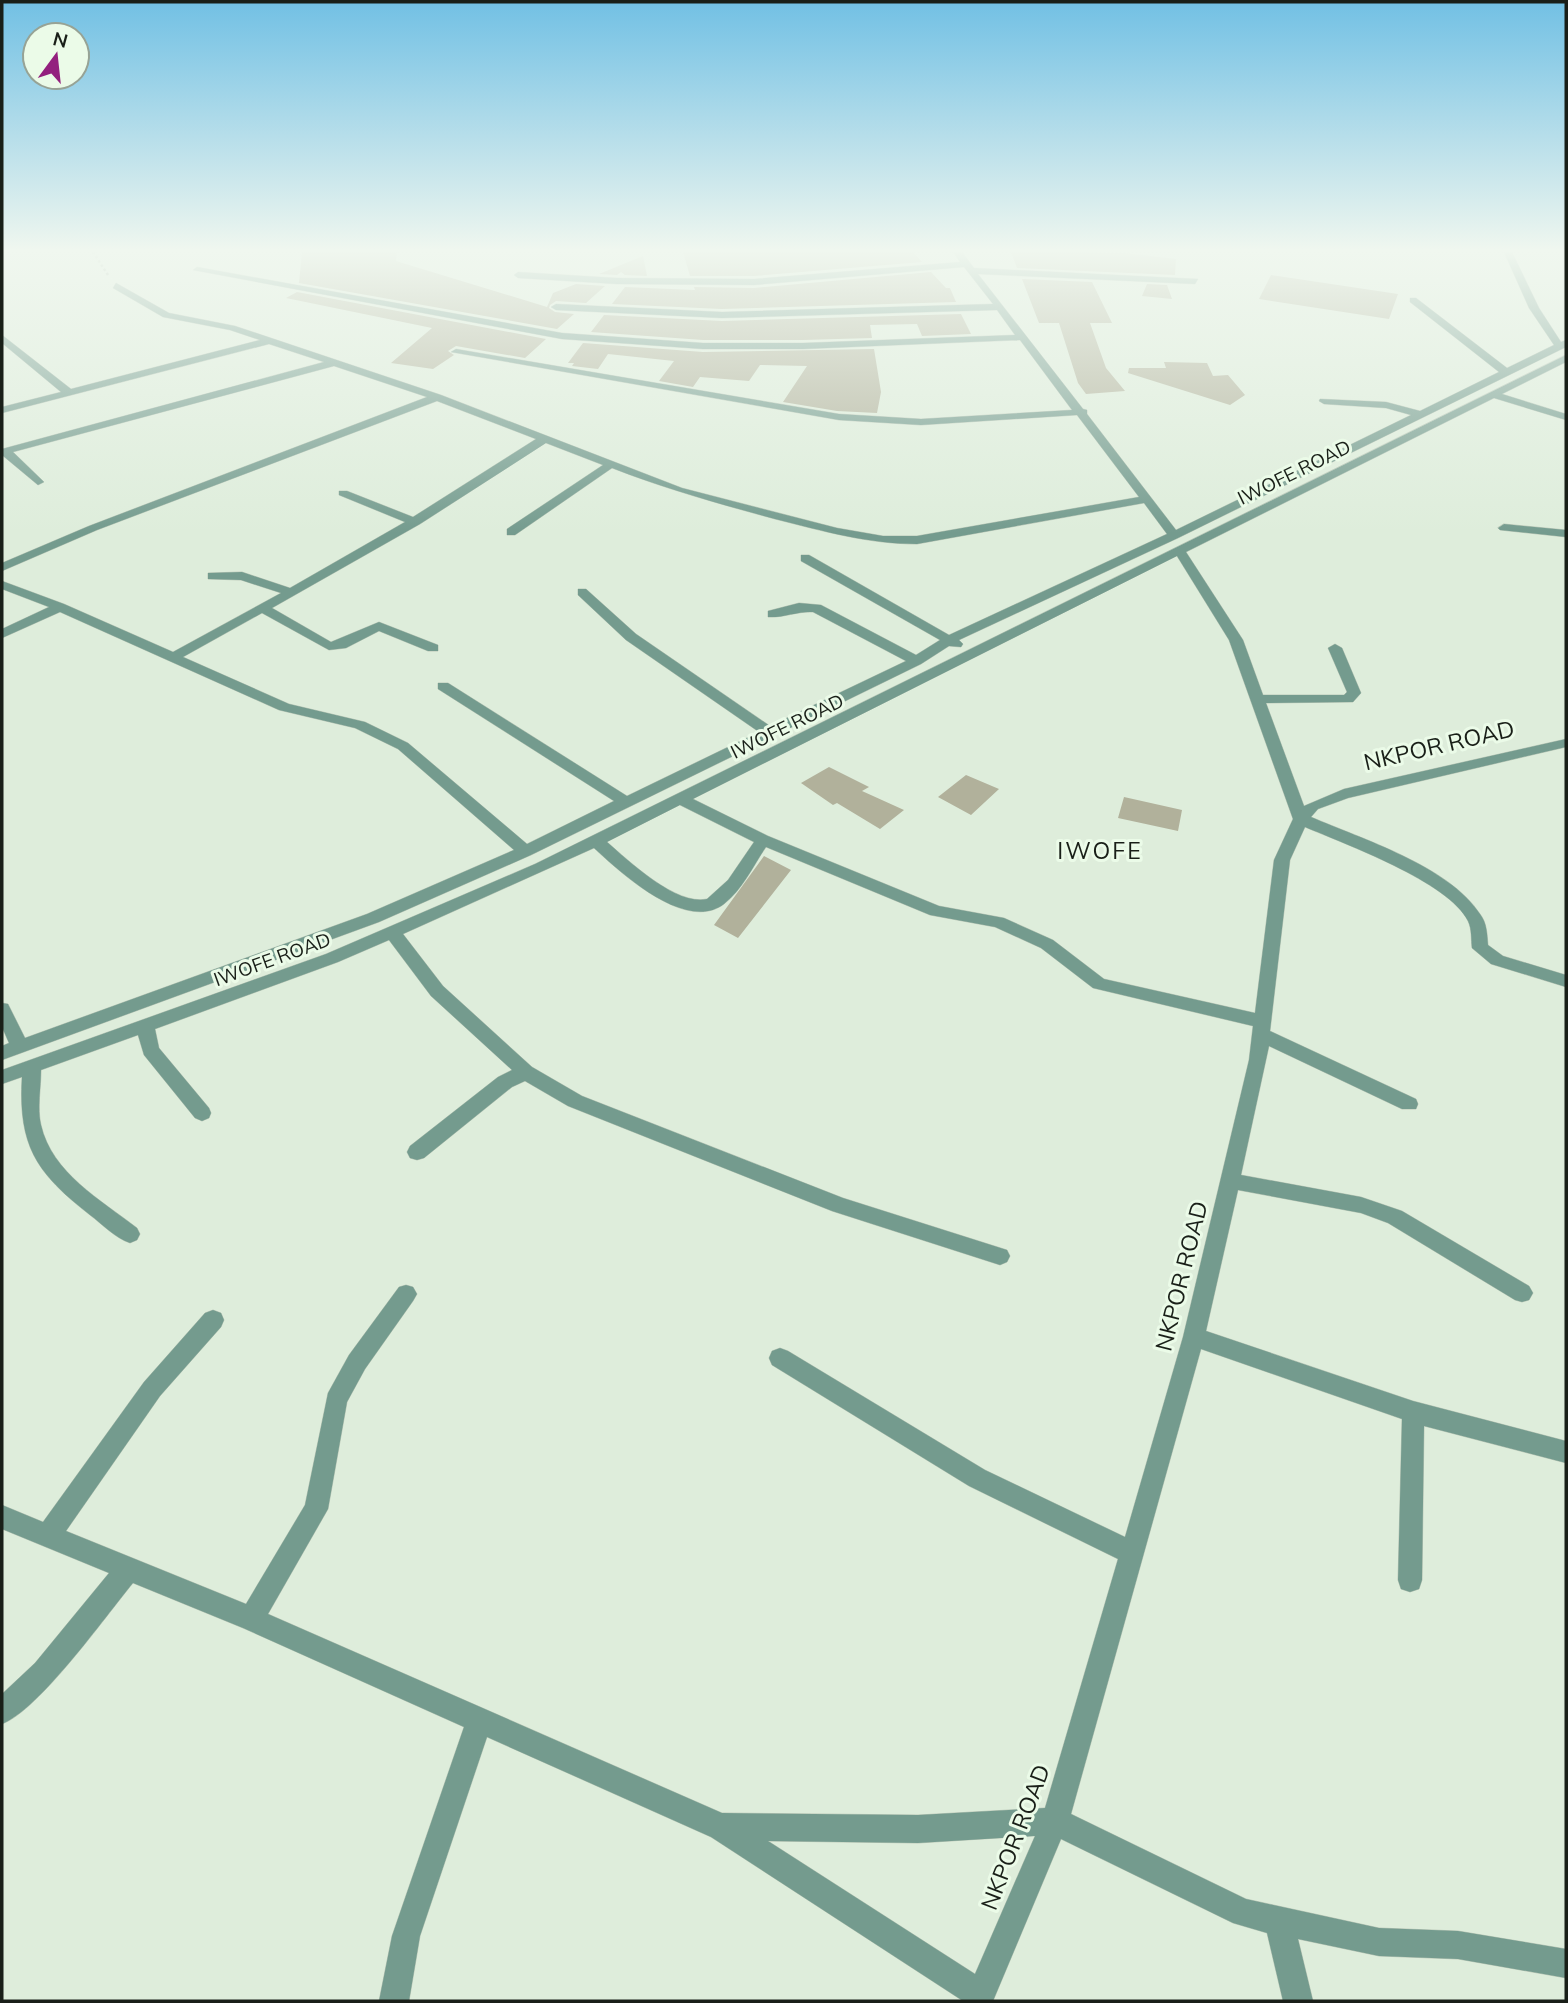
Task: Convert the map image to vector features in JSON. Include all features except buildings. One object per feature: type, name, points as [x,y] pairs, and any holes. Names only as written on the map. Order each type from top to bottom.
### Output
[{"type":"street","points":[[11,345],[67,391]]},
{"type":"street","points":[[2,410],[249,345]]},
{"type":"street","points":[[286,345],[437,397],[610,465],[743,510],[883,540],[917,540],[1149,499]]},
{"type":"street","points":[[695,345],[816,345]]},
{"type":"street","points":[[1031,345],[1174,535]]},
{"type":"street","points":[[1472,345],[1506,372]]},
{"type":"street","name":"IWOFE ROAD","points":[[2,1053],[373,918],[525,851],[916,661],[949,640],[1174,535],[1506,372],[1564,349]]},
{"type":"street","name":"IWOFE ROAD","points":[[2,1077],[332,958],[596,841],[1495,395],[1564,349]]},
{"type":"street","points":[[456,352],[839,417],[921,422],[1083,412]]},
{"type":"street","points":[[4,451],[332,363]]},
{"type":"street","points":[[1495,395],[1566,417]]},
{"type":"street","points":[[2,567],[93,528],[437,397]]},
{"type":"street","points":[[1324,401],[1386,405],[1421,414]]},
{"type":"street","points":[[174,657],[416,522],[544,439]]},
{"type":"street","points":[[4,451],[38,482]]},
{"type":"street","points":[[511,532],[610,465]]},
{"type":"street","points":[[343,493],[416,522]]},
{"type":"street","points":[[1504,528],[1566,534]]},
{"type":"street","points":[[1180,550],[1236,640],[1301,819],[1451,890],[1474,916],[1479,930],[1480,948],[1497,960],[1566,981]]},
{"type":"street","points":[[806,558],[973,656]]},
{"type":"street","points":[[212,576],[242,576],[291,592]]},
{"type":"street","points":[[2,585],[60,607],[284,707],[360,726],[403,746],[525,851]]},
{"type":"street","points":[[582,592],[631,637],[770,733]]},
{"type":"street","points":[[2,634],[60,607]]},
{"type":"street","points":[[773,614],[799,607],[816,608],[916,661]]},
{"type":"street","points":[[262,608],[329,646],[341,645],[379,626],[433,648]]},
{"type":"street","points":[[1257,699],[1348,699],[1354,694],[1335,648]]},
{"type":"street","points":[[443,686],[626,802]]},
{"type":"street","name":"NKPOR ROAD","points":[[979,1998],[1055,1821],[1194,1337],[1232,1181],[1262,1028],[1282,860],[1295,825],[1313,806],[1344,794],[1566,743]]},
{"type":"street","points":[[681,799],[763,840],[936,911],[998,922],[1047,944],[1099,984],[1262,1028],[1409,1104]]},
{"type":"street","points":[[596,841],[645,883],[675,898],[707,906],[727,890],[763,840]]},
{"type":"street","points":[[392,932],[437,991],[526,1072],[575,1101],[839,1205],[1000,1256]]},
{"type":"street","points":[[2,1009],[20,1046]]},
{"type":"street","points":[[145,1026],[150,1050],[202,1113]]},
{"type":"street","points":[[32,1067],[32,1124],[38,1148],[52,1170],[130,1234]]},
{"type":"street","points":[[417,1152],[505,1082],[526,1072]]},
{"type":"street","points":[[1232,1181],[1361,1205],[1395,1217],[1522,1293]]},
{"type":"street","points":[[251,1619],[316,1508],[336,1400],[357,1362],[406,1294]]},
{"type":"street","points":[[48,1536],[152,1389],[213,1320]]},
{"type":"street","points":[[1194,1337],[1413,1412],[1566,1452]]},
{"type":"street","points":[[780,1358],[976,1478],[1132,1553]]},
{"type":"street","points":[[1410,1580],[1413,1412]]},
{"type":"street","points":[[2,1517],[251,1619],[722,1827],[979,1998]]},
{"type":"street","points":[[2,1712],[44,1672],[129,1568]]},
{"type":"street","points":[[394,2001],[406,1936],[480,1719]]},
{"type":"street","points":[[722,1827],[918,1829],[1055,1821],[1243,1913],[1379,1942],[1458,1945],[1566,1964]]},
{"type":"street","points":[[1279,1921],[1298,2001]]},
{"type":"district","name":"IWOFE","points":[[1100,850]]}]
